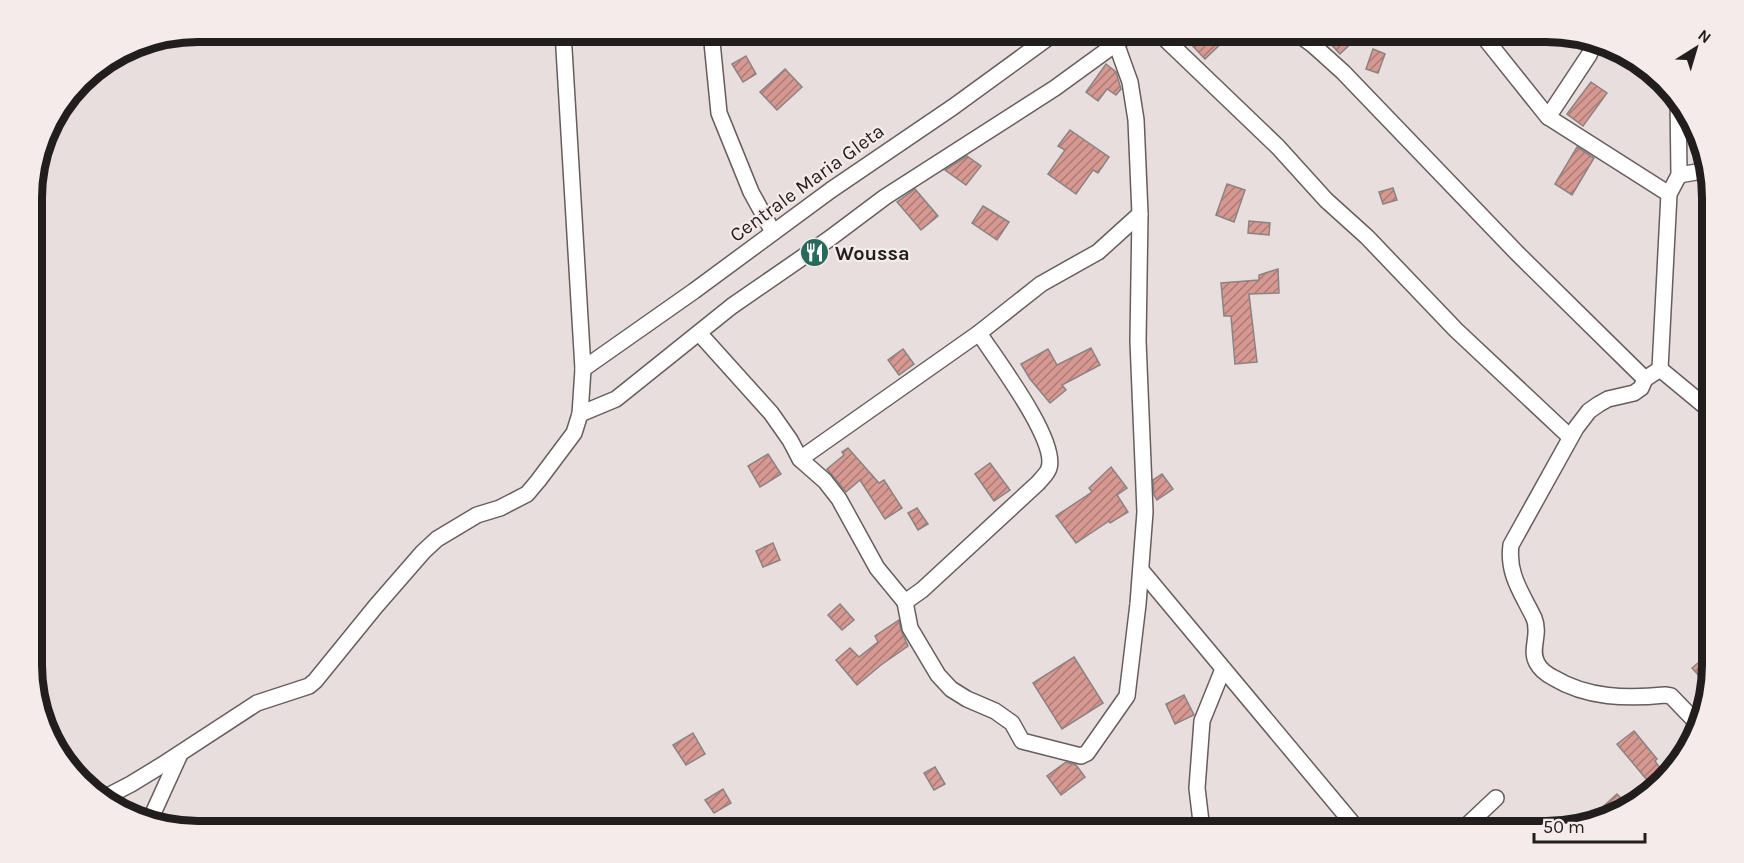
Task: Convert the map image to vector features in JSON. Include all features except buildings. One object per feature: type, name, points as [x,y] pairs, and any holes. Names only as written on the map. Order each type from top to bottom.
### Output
[{"type":"street","points":[[111,795],[180,754],[257,703],[309,686],[437,538],[477,515],[500,508],[527,494],[564,449],[574,433],[580,414],[583,369],[565,42]]},
{"type":"street","points":[[712,42],[719,113],[751,192],[773,232]]},
{"type":"street","name":"Centrale Maria Gleta","points":[[583,369],[1042,42]]},
{"type":"street","points":[[580,414],[616,399],[732,306],[885,197],[1055,88],[1108,42]]},
{"type":"street","points":[[699,333],[771,413],[800,459],[825,481],[839,499],[877,568],[905,602],[910,628],[938,675],[951,689],[995,711],[1012,723],[1022,741],[1051,747],[1075,756],[1087,753],[1127,696],[1145,512],[1138,341],[1140,214],[1136,120],[1130,82],[1116,42]]},
{"type":"street","points":[[1168,42],[1278,147],[1326,200],[1366,237],[1456,330],[1570,437]]},
{"type":"street","points":[[1309,42],[1343,72],[1517,253],[1645,379]]},
{"type":"street","points":[[1488,42],[1548,117],[1669,194]]},
{"type":"street","points":[[1548,117],[1592,49]]},
{"type":"street","points":[[1660,369],[1669,194],[1679,175],[1678,116]]},
{"type":"street","points":[[1679,175],[1700,171]]},
{"type":"street","points":[[800,459],[979,333],[1041,284],[1098,252],[1140,214]]},
{"type":"street","points":[[905,602],[922,590],[1005,514],[1038,483],[1049,469],[1049,451],[1037,421],[979,333]]},
{"type":"street","points":[[1660,369],[1645,379],[1641,388],[1634,393],[1608,399],[1589,411],[1570,437],[1511,545],[1509,556],[1516,586],[1538,628],[1534,650],[1537,663],[1549,675],[1569,687],[1607,697],[1671,696],[1693,718]]},
{"type":"street","points":[[1660,369],[1702,404]]},
{"type":"street","points":[[1141,570],[1351,821]]},
{"type":"street","points":[[1201,821],[1197,788],[1203,721],[1222,669]]},
{"type":"street","points":[[152,814],[180,754]]},
{"type":"street","points":[[1472,821],[1496,798]]},
{"type":"place","name":"Woussa","points":[[814,253]]}]
